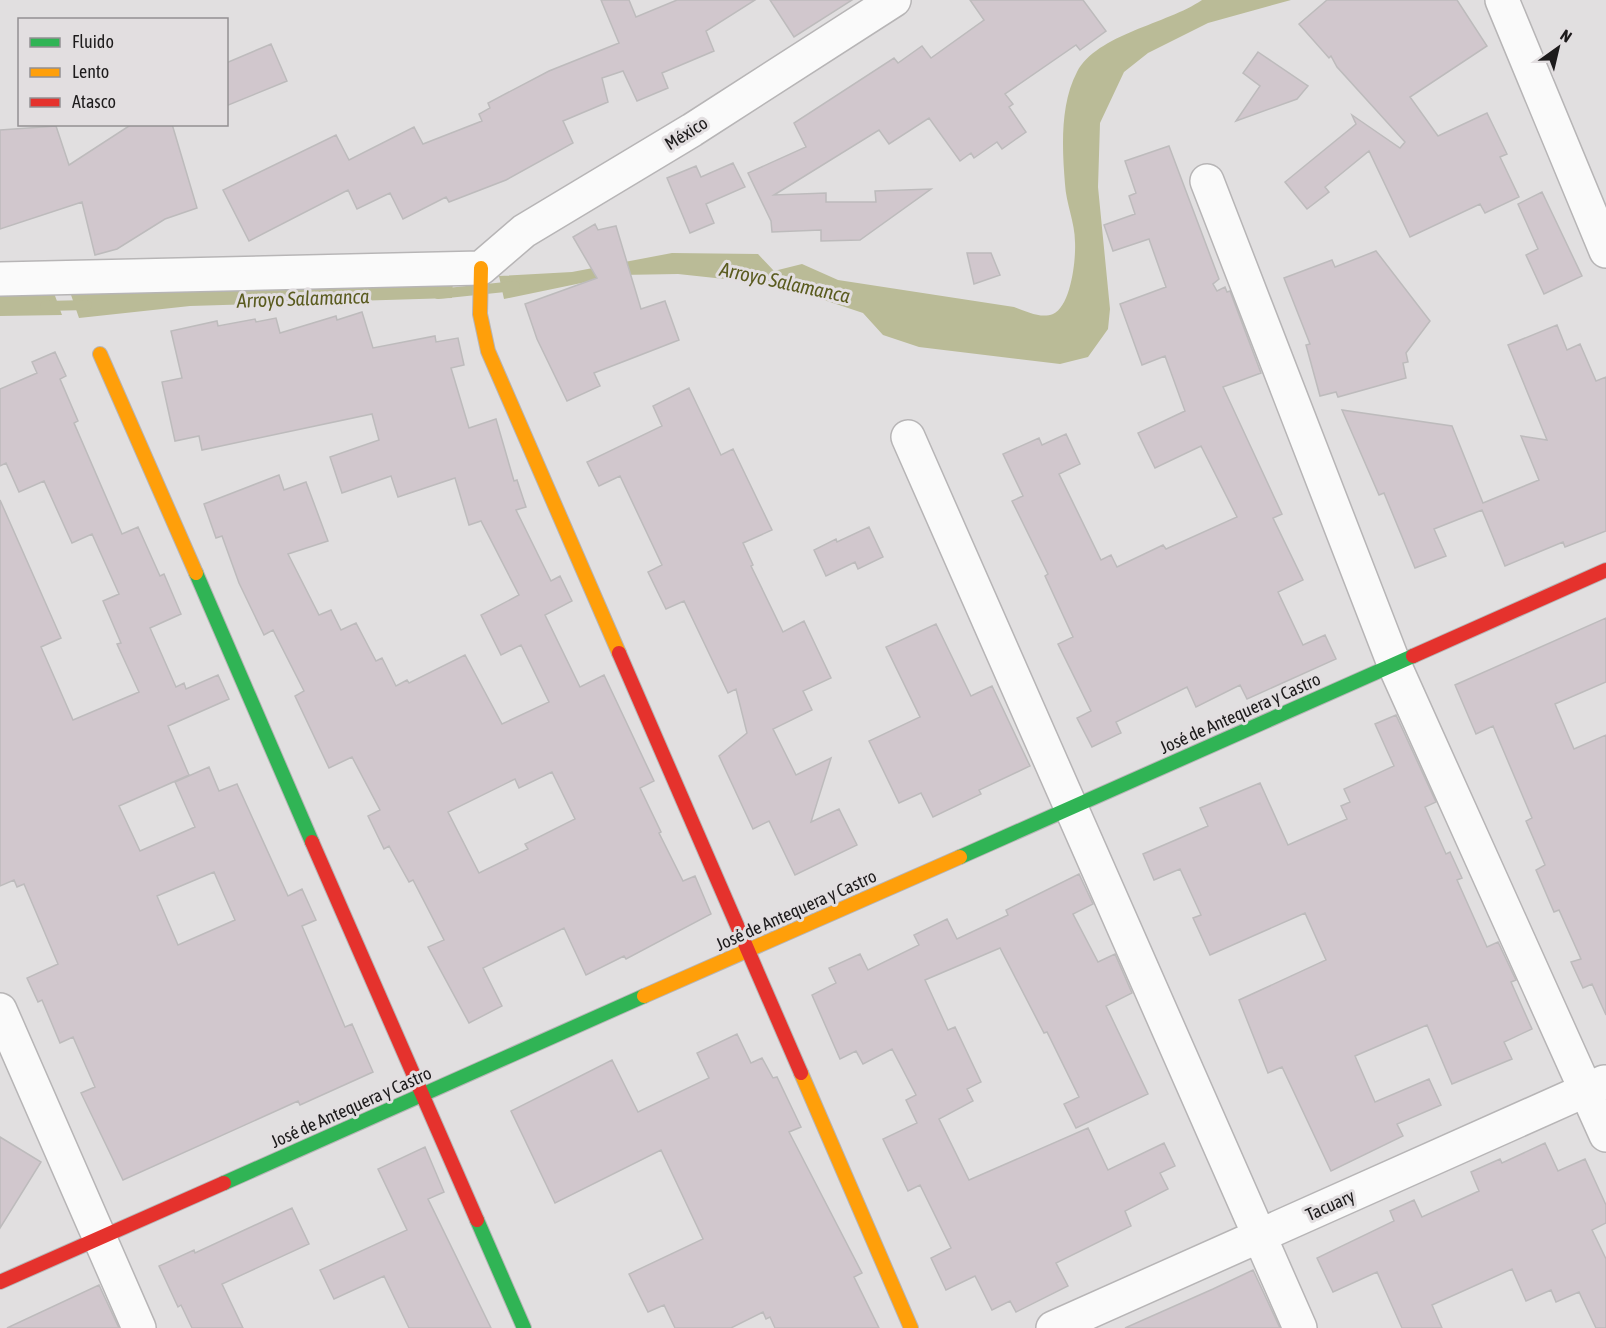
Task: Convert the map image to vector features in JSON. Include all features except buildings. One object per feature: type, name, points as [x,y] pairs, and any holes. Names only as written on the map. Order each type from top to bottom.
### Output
[{"type":"street","name":"México","points":[[481,274],[524,231],[692,130],[894,0]]},
{"type":"street","points":[[1502,0],[1606,251]]},
{"type":"street","points":[[1207,181],[1394,664],[1596,1086],[1606,1135]]},
{"type":"street","points":[[0,279],[481,274],[480,314],[488,351],[911,1328]]},
{"type":"street","points":[[100,354],[524,1328]]},
{"type":"street","points":[[908,437],[1300,1328]]},
{"type":"street","name":"José de Antequera y Castro","points":[[0,1282],[1606,570]]},
{"type":"street","points":[[0,1010],[139,1328]]},
{"type":"street","name":"Tacuary","points":[[1053,1328],[1596,1086]]},
{"type":"water","points":[[1202,0],[1291,0],[1208,23],[1148,53],[1124,72],[1100,123],[1098,187],[1110,309],[1108,329],[1088,357],[1060,364],[919,347],[883,335],[863,313],[779,285],[678,274],[620,275],[504,299],[499,276],[572,272],[672,253],[758,254],[774,271],[802,264],[838,280],[1014,307],[1038,315],[1053,314],[1064,302],[1075,260],[1075,235],[1066,191],[1063,141],[1065,112],[1071,85],[1077,72],[1100,48]]},
{"type":"water","points":[[453,280],[452,298],[190,306],[79,318],[70,292]]},
{"type":"water","points":[[54,293],[62,315],[0,316],[0,295]]},
{"type":"waterway","name":"Arroyo Salamanca","points":[[438,294],[515,286]]},
{"type":"waterway","name":"Arroyo Salamanca","points":[[45,306],[87,305]]},
{"type":"traffic: fast","points":[[196,573],[312,842]]},
{"type":"traffic: fast","points":[[960,857],[1413,656]]},
{"type":"traffic: fast","points":[[224,1183],[644,996]]},
{"type":"traffic: fast","points":[[477,1220],[524,1328]]},
{"type":"traffic: slow","points":[[481,268],[480,314],[488,351],[619,653]]},
{"type":"traffic: slow","points":[[100,354],[196,573]]},
{"type":"traffic: slow","points":[[644,996],[960,857]]},
{"type":"traffic: slow","points":[[801,1073],[911,1328]]},
{"type":"traffic: jam","points":[[1413,656],[1606,570]]},
{"type":"traffic: jam","points":[[619,653],[801,1073]]},
{"type":"traffic: jam","points":[[312,842],[477,1220]]},
{"type":"traffic: jam","points":[[0,1282],[224,1183]]}]
